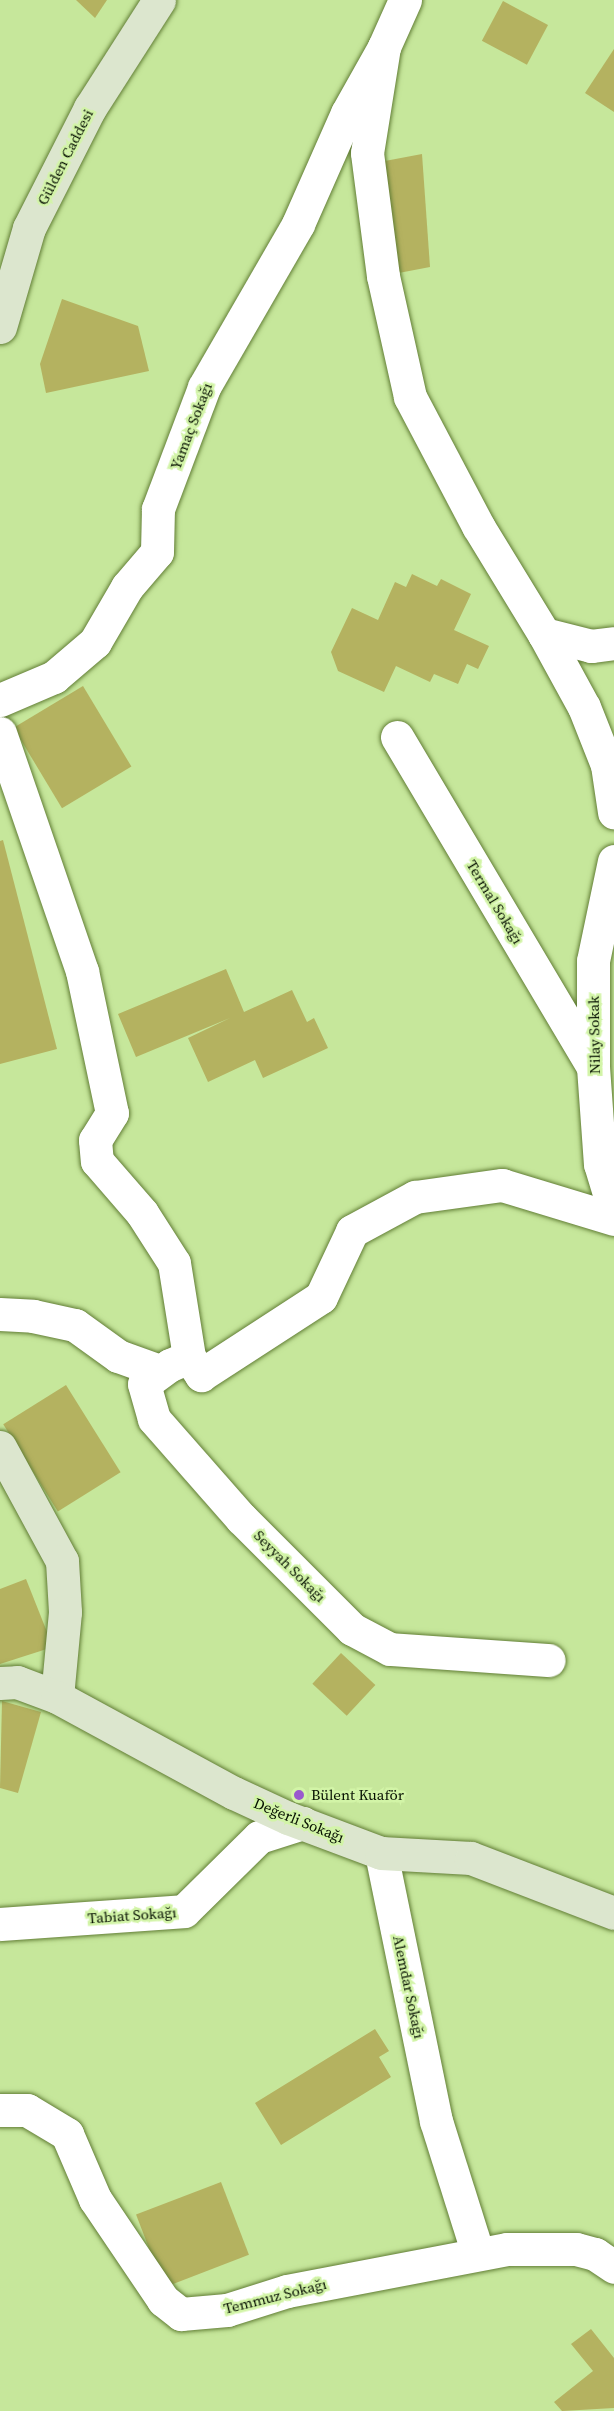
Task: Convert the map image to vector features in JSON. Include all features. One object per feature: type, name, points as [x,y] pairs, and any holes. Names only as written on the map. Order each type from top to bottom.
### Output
[{"type":"street","name":"Gülden Caddesi","points":[[0,327],[28,228],[90,108],[159,0]]},
{"type":"street","points":[[405,0],[384,47],[367,153],[383,276],[410,397],[478,526],[544,634],[610,756],[614,812]]},
{"type":"street","name":"Yamaç Sokağı","points":[[0,700],[54,677],[95,642],[127,587],[157,552],[158,509],[204,387],[298,224],[347,113],[384,47]]},
{"type":"street","points":[[544,634],[591,646],[614,642]]},
{"type":"street","points":[[0,733],[82,971],[112,1113],[95,1140],[96,1161],[142,1213],[174,1263],[189,1357],[201,1375],[321,1297],[352,1231],[415,1197],[502,1185],[614,1219]]},
{"type":"street","name":"Termal Sokağı","points":[[397,737],[593,1067]]},
{"type":"street","name":"Nilay Sokak","points":[[614,861],[593,961],[593,1067],[600,1164],[614,1210]]},
{"type":"street","points":[[0,1314],[33,1316],[75,1325],[118,1356],[160,1371],[189,1357]]},
{"type":"street","name":"Seyyah Sokağı","points":[[160,1371],[144,1384],[154,1419],[241,1518],[352,1629],[390,1649],[549,1660]]},
{"type":"street","points":[[0,1447],[62,1561],[65,1612],[57,1696]]},
{"type":"street","name":"Değerli Sokağı","points":[[0,1683],[17,1682],[57,1696],[234,1794],[381,1853],[471,1858],[614,1913]]},
{"type":"street","name":"Tabiat Sokağı","points":[[0,1924],[184,1911],[259,1837],[303,1823]]},
{"type":"street","name":"Alemdar Sokağı","points":[[381,1853],[436,2121],[478,2254]]},
{"type":"street","name":"Temmuz Sokağı","points":[[0,2110],[27,2110],[67,2133],[95,2199],[163,2300],[181,2314],[227,2310],[287,2291],[507,2248],[576,2248],[595,2254],[614,2267]]},
{"type":"building","points":[[76,0],[107,0],[95,18]]},
{"type":"building","points":[[503,1],[548,25],[527,65],[482,41]]},
{"type":"building","points":[[614,49],[614,112],[585,93]]},
{"type":"building","points":[[422,154],[430,267],[383,276],[369,164]]},
{"type":"building","points":[[62,299],[138,326],[149,371],[46,393],[40,364]]},
{"type":"building","points":[[412,574],[437,586],[441,579],[471,594],[454,630],[489,646],[478,669],[467,664],[458,684],[434,674],[430,682],[396,666],[384,692],[338,671],[331,652],[352,608],[378,620],[395,582],[406,587]]},
{"type":"building","points":[[83,686],[131,767],[62,808],[14,728]]},
{"type":"building","points":[[3,840],[57,1049],[0,1064],[0,841]]},
{"type":"building","points":[[226,969],[244,1012],[292,990],[307,1022],[314,1018],[328,1048],[263,1078],[255,1060],[208,1082],[188,1038],[230,1018],[136,1057],[118,1014]]},
{"type":"building","points":[[66,1385],[121,1472],[58,1512],[3,1424]]},
{"type":"building","points":[[26,1579],[53,1647],[0,1664],[0,1589]]},
{"type":"building","points":[[341,1653],[375,1685],[347,1716],[312,1684]]},
{"type":"building","points":[[2,1701],[41,1712],[18,1793],[0,1788]]},
{"type":"building","points":[[375,2029],[389,2051],[379,2057],[391,2077],[281,2145],[255,2103]]},
{"type":"building","points":[[221,2182],[249,2255],[164,2287],[136,2215]]},
{"type":"building","points":[[591,2329],[614,2358],[614,2408],[562,2411],[554,2402],[593,2371],[571,2344]]},
{"type":"place","name":"Bülent Kuaför","points":[[299,1795]]}]
